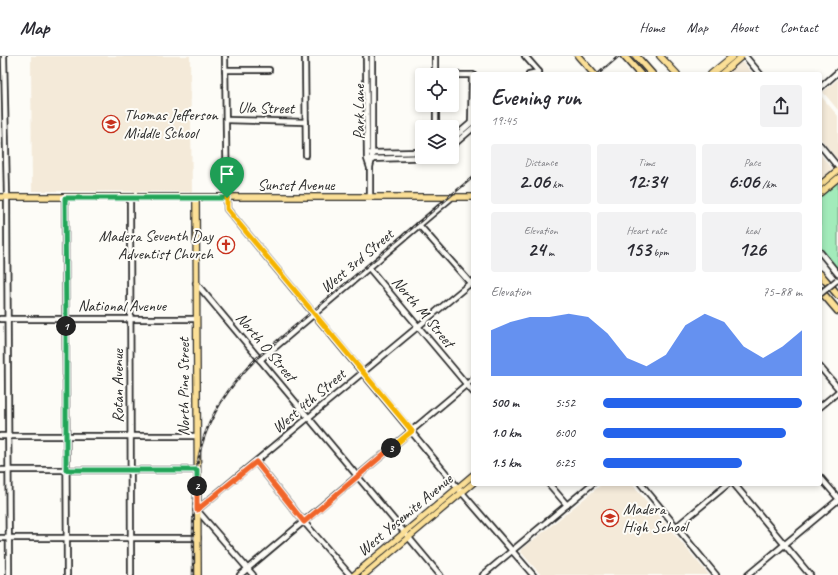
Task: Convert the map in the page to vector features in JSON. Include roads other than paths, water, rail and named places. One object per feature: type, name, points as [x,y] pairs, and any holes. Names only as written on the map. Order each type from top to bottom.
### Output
[{"type":"highway","points":[[624,56],[638,72]]},
{"type":"highway","points":[[636,56],[650,72]]},
{"type":"highway","points":[[822,276],[838,295]]},
{"type":"highway","points":[[822,292],[838,311]]},
{"type":"main road","points":[[578,56],[592,72]]},
{"type":"main road","points":[[660,56],[675,72]]},
{"type":"main road","points":[[713,72],[733,56]]},
{"type":"main road","points":[[724,72],[744,56]]},
{"type":"main road","points":[[822,183],[838,170]]},
{"type":"main road","points":[[822,191],[838,178]]},
{"type":"main road","name":"Sunset Avenue","points":[[0,198],[471,197]]},
{"type":"main road","name":"North Pine Street","points":[[196,198],[198,575]]},
{"type":"main road","name":"West Yosemite Avenue","points":[[364,575],[406,536],[460,490],[471,477]]},
{"type":"main road","name":"West Yosemite Avenue","points":[[460,490],[471,484]]},
{"type":"main road","name":"West Yosemite Avenue","points":[[354,575],[406,536]]},
{"type":"street","points":[[4,56],[7,198],[9,575]]},
{"type":"street","points":[[225,56],[227,209],[364,372],[460,490],[533,575]]},
{"type":"street","points":[[306,56],[306,155]]},
{"type":"street","name":"Park Lane","points":[[366,56],[370,153]]},
{"type":"street","name":"Park Lane","points":[[370,197],[372,56]]},
{"type":"street","points":[[435,56],[435,68]]},
{"type":"street","points":[[525,56],[537,72]]},
{"type":"street","points":[[744,56],[758,72]]},
{"type":"street","points":[[225,70],[269,70]]},
{"type":"street","points":[[822,86],[838,72]]},
{"type":"street","points":[[459,75],[471,75]]},
{"type":"street","points":[[0,107],[6,107]]},
{"type":"street","name":"Ula Street","points":[[226,120],[306,122]]},
{"type":"street","points":[[459,133],[471,123]]},
{"type":"street","points":[[459,140],[471,130]]},
{"type":"street","points":[[822,147],[838,167]]},
{"type":"street","points":[[370,153],[415,152]]},
{"type":"street","points":[[370,159],[415,158]]},
{"type":"street","points":[[65,198],[66,575]]},
{"type":"street","name":"Rotan Avenue","points":[[130,198],[132,470],[131,575]]},
{"type":"street","name":"West 3rd Street","points":[[260,360],[451,198]]},
{"type":"street","points":[[420,225],[471,283]]},
{"type":"street","points":[[822,254],[838,274]]},
{"type":"street","name":"North M Street","points":[[369,268],[471,390]]},
{"type":"street","points":[[822,292],[837,279]]},
{"type":"street","name":"North O Street","points":[[196,283],[440,575]]},
{"type":"street","name":"West 4th Street","points":[[197,510],[471,285]]},
{"type":"street","name":"National Avenue","points":[[0,319],[196,319]]},
{"type":"street","points":[[822,368],[838,388]]},
{"type":"street","points":[[240,575],[471,381]]},
{"type":"street","points":[[822,405],[838,392]]},
{"type":"street","points":[[0,436],[197,436]]},
{"type":"street","points":[[256,462],[304,522],[350,575]]},
{"type":"street","points":[[0,470],[197,470]]},
{"type":"street","points":[[748,575],[838,499],[822,479]]},
{"type":"street","points":[[551,486],[567,505]]},
{"type":"street","points":[[483,575],[590,486]]},
{"type":"street","points":[[643,486],[716,575]]},
{"type":"street","points":[[676,527],[726,486]]},
{"type":"street","points":[[736,486],[810,575]]},
{"type":"street","points":[[197,510],[253,575]]},
{"type":"street","points":[[0,538],[198,538]]},
{"type":"railway","points":[[600,72],[619,56]]},
{"type":"railway","points":[[193,575],[193,512],[198,458],[206,433],[217,408],[234,383],[258,357],[471,179]]},
{"type":"place","name":"Thomas Jefferson Middle School","points":[[111,124]]},
{"type":"place","name":"Madera Seventh Day Adventist Church","points":[[226,245]]},
{"type":"place","name":"Madera High School","points":[[610,518]]}]
